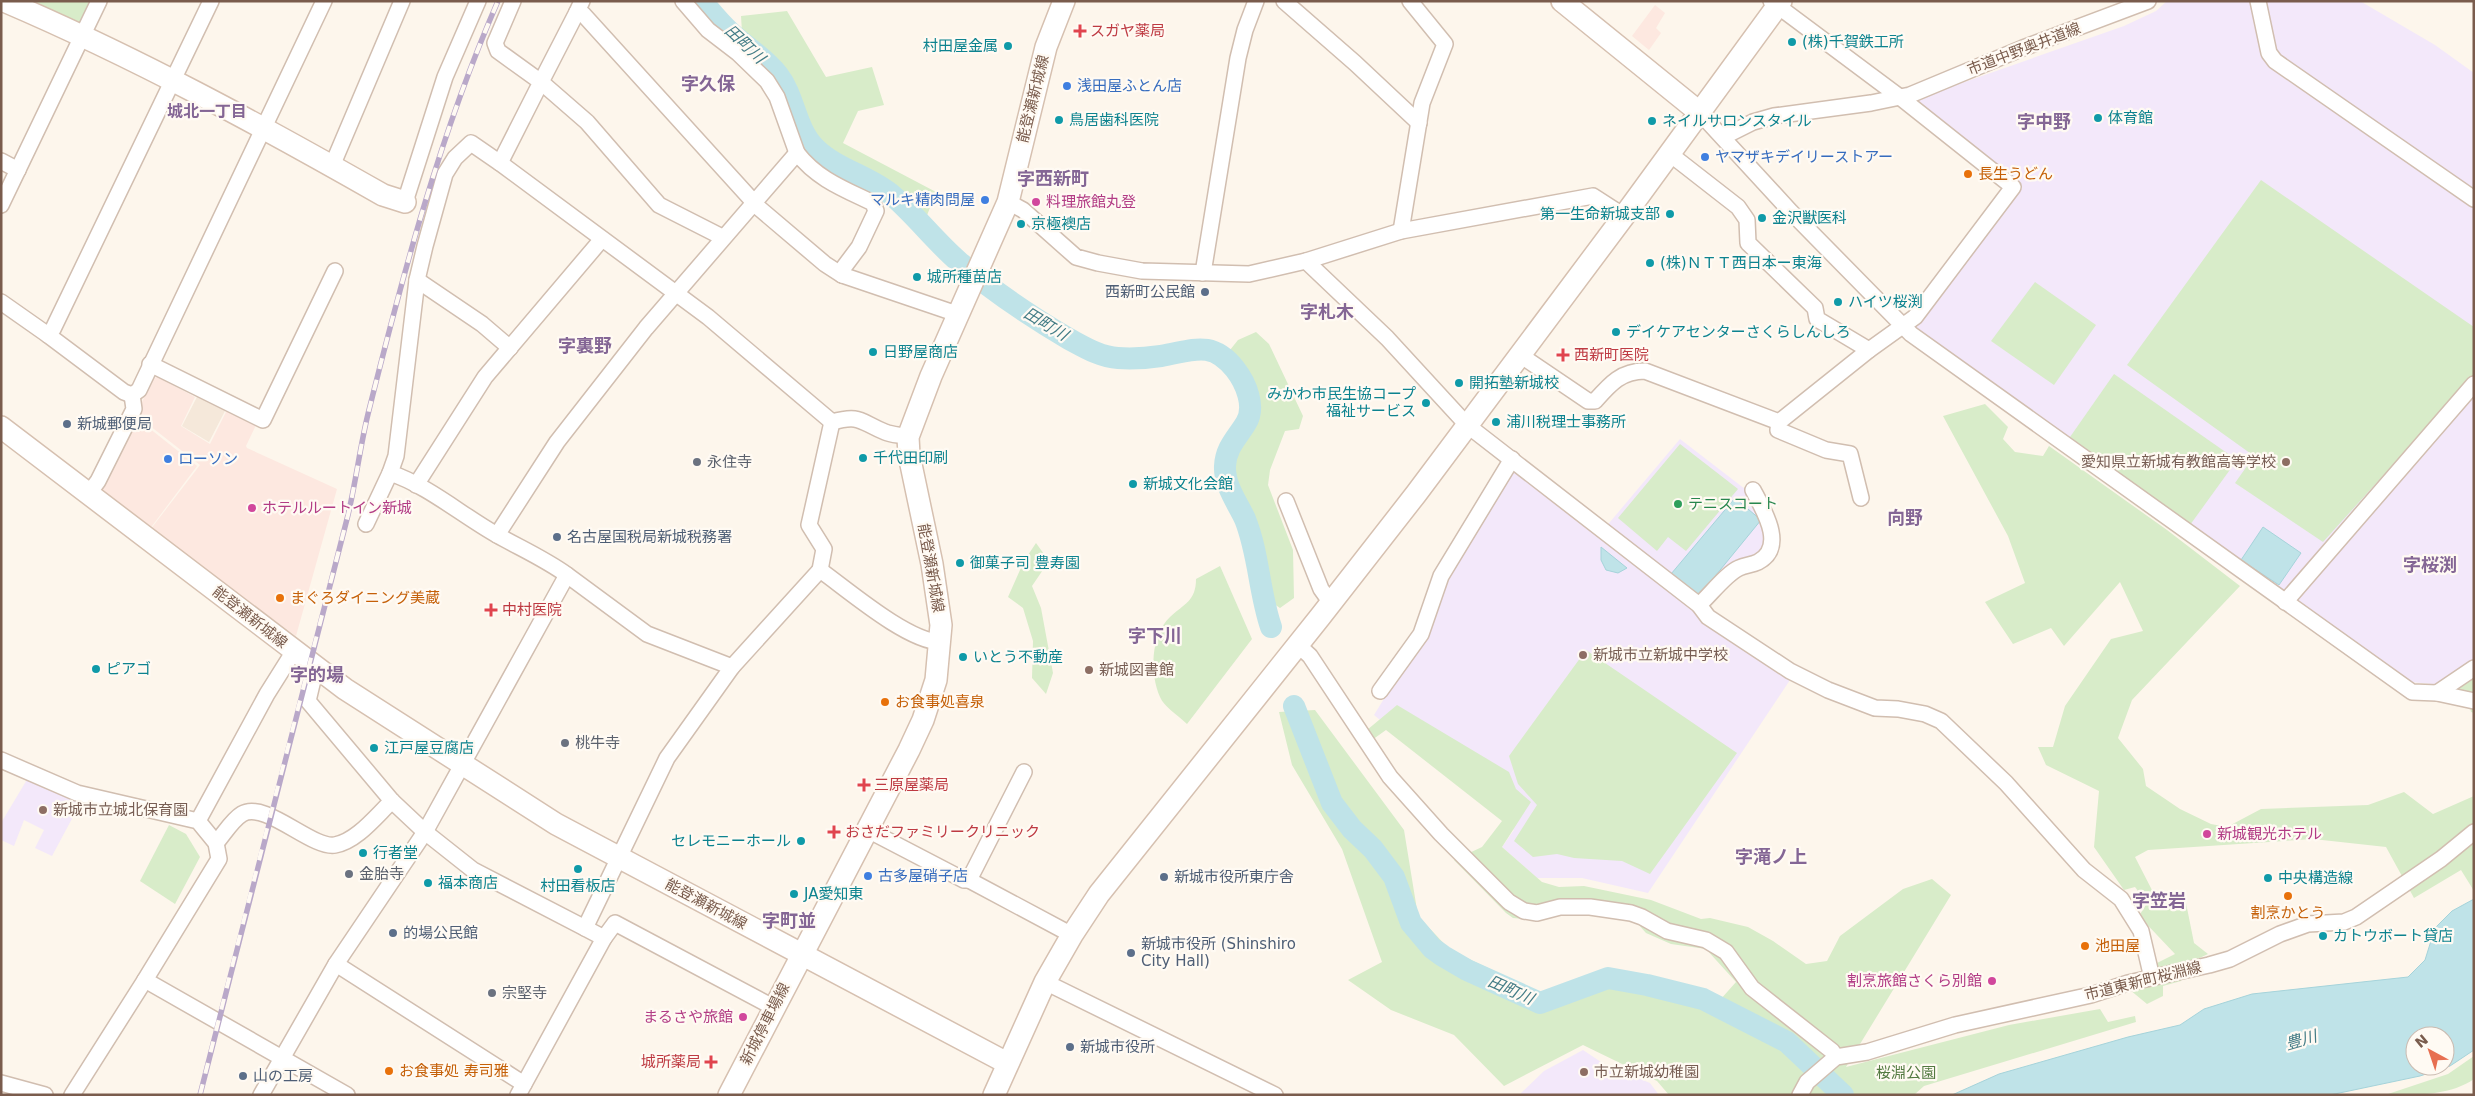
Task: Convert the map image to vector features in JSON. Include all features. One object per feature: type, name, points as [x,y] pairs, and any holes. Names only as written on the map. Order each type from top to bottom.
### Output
[{"type":"street","points":[[4,1],[83,35],[264,129],[393,200],[405,202],[445,77],[478,1]]},
{"type":"street","points":[[1,205],[98,1]]},
{"type":"street","points":[[48,336],[211,1]]},
{"type":"street","points":[[132,395],[139,390],[324,1]]},
{"type":"street","points":[[332,166],[402,1]]},
{"type":"street","points":[[513,1],[495,44],[498,51],[541,82],[588,122],[659,205],[722,237]]},
{"type":"street","points":[[683,1],[708,30],[738,53],[767,80],[777,97],[797,153],[814,172],[827,182],[873,203],[876,211],[859,247],[844,267],[842,275]]},
{"type":"street","name":"能登瀬新城線","points":[[1,427],[316,668],[463,765],[556,824],[800,954],[923,720],[936,680],[940,642],[938,603],[909,455],[908,437],[931,376],[960,315],[1008,202],[1046,47],[1064,1]]},
{"type":"street","points":[[1203,273],[1238,58],[1245,30],[1256,1]]},
{"type":"street","points":[[1284,1],[1355,63],[1419,123]]},
{"type":"street","points":[[1401,231],[1422,103],[1445,44],[1410,1]]},
{"type":"street","points":[[1562,1],[1700,112],[1791,212],[1904,326],[2412,692],[2437,693],[2474,700]]},
{"type":"street","name":"市道中野奥井道線","points":[[1723,137],[1753,122],[1774,116],[1901,98],[2148,1]]},
{"type":"street","points":[[2258,1],[2269,53],[2275,61],[2474,199]]},
{"type":"street","points":[[994,1095],[1045,982],[1072,935],[1099,894],[1331,603],[1467,425],[1670,154],[1776,3],[1901,98],[2013,187],[1915,318],[1869,350],[1779,422],[1778,430],[1826,450],[1850,454],[1861,498]]},
{"type":"street","points":[[500,163],[580,7]]},
{"type":"street","points":[[580,7],[583,14],[753,201],[825,264],[842,275],[960,315]]},
{"type":"street","points":[[366,524],[396,456],[417,280],[445,174],[455,158],[471,143],[716,323],[832,422]]},
{"type":"street","points":[[497,535],[557,442],[722,237],[797,153]]},
{"type":"street","points":[[1670,154],[1738,207],[1747,220],[1748,243],[1815,308],[1817,319],[1869,350]]},
{"type":"street","points":[[1,161],[18,170]]},
{"type":"street","points":[[1008,202],[1023,210],[1076,257],[1098,264],[1142,271],[1203,273],[1249,274],[1306,261],[1401,231],[1593,196],[1624,216]]},
{"type":"street","points":[[416,485],[485,377],[602,239]]},
{"type":"street","points":[[1306,261],[1387,338],[1467,425],[1699,605],[1708,616],[1790,671],[1828,690],[1875,708],[1907,711],[1941,720],[2006,783],[2084,870],[2121,899],[2141,931],[2152,978]]},
{"type":"street","points":[[150,364],[263,420],[335,271]]},
{"type":"street","points":[[417,280],[482,324],[510,348]]},
{"type":"street","points":[[1,302],[124,392],[132,395]]},
{"type":"street","points":[[1520,355],[1588,401],[1595,401],[1620,376],[1632,371],[1645,371],[1779,422]]},
{"type":"street","points":[[2285,602],[2474,384]]},
{"type":"street","points":[[89,494],[98,481],[134,409],[132,395]]},
{"type":"street","points":[[832,422],[848,418],[863,420],[886,432],[908,437]]},
{"type":"street","points":[[585,928],[617,857],[655,786],[667,758],[732,668],[820,570],[824,549],[809,525],[832,422]]},
{"type":"street","points":[[1380,691],[1421,634],[1441,576],[1512,459]]},
{"type":"street","points":[[390,473],[416,485],[497,535],[550,562],[648,634],[732,668]]},
{"type":"street","points":[[1699,605],[1738,568],[1759,562],[1770,551],[1772,533],[1769,520],[1753,490]]},
{"type":"street","points":[[1286,501],[1321,589],[1331,603]]},
{"type":"street","points":[[820,570],[884,616],[928,642],[940,642]]},
{"type":"street","points":[[261,1095],[336,964],[425,832],[567,575]]},
{"type":"street","points":[[1298,645],[1310,656],[1390,777],[1441,834],[1509,902],[1524,910],[1537,913],[1560,907],[1590,907],[1631,913],[1642,916],[1667,931],[1706,940],[1726,952],[1752,988],[1832,1051],[1836,1057],[1807,1082],[1800,1095]]},
{"type":"street","points":[[198,821],[267,694],[294,651]]},
{"type":"street","points":[[316,668],[308,701],[392,801],[425,832],[473,870],[604,938]]},
{"type":"street","points":[[2437,693],[2474,668]]},
{"type":"street","points":[[1,760],[77,793],[198,821],[216,843],[219,859],[146,980],[72,1095]]},
{"type":"street","points":[[969,880],[1024,772]]},
{"type":"street","points":[[216,843],[242,814],[251,811],[281,820],[325,845],[335,845],[351,840],[392,801]]},
{"type":"street","points":[[866,829],[964,880],[969,880],[1072,935]]},
{"type":"street","name":"市道東新町桜淵線","points":[[1836,1057],[1867,1052],[1955,1024],[2091,995],[2230,959],[2280,934],[2308,924],[2344,922],[2356,917],[2441,859],[2474,832]]},
{"type":"street","points":[[336,964],[521,1089],[604,938],[615,923],[774,1007]]},
{"type":"street","points":[[800,954],[1007,1063]]},
{"type":"street","name":"新城停車場線","points":[[729,1095],[800,954]]},
{"type":"street","points":[[146,980],[347,1095]]},
{"type":"street","points":[[1045,982],[1275,1095]]},
{"type":"street","points":[[1,1083],[46,1095]]},
{"type":"shaded area","name":"愛知県立新城有教館高等学校","points":[[2167,1],[2360,1],[2435,45],[2474,73],[2474,663],[2442,685],[2411,682],[1913,330],[2022,188],[1917,104],[1917,102],[1922,97],[2124,26],[2156,11]]},
{"type":"shaded area","points":[[1655,5],[1665,13],[1656,28],[1661,33],[1649,50],[1632,36]]},
{"type":"shaded area","points":[[158,377],[195,397],[181,426],[210,444],[227,410],[256,425],[246,446],[247,448],[337,489],[296,636],[150,530],[200,465],[136,415],[153,378]]},
{"type":"shaded area","points":[[198,395],[226,409],[209,442],[182,426]]},
{"type":"shaded area","points":[[135,417],[197,466],[149,530],[98,490]]},
{"type":"shaded area","name":"新城市立新城中学校","points":[[1680,439],[1745,489],[1770,536],[1769,546],[1693,608],[1790,680],[1648,893],[1582,878],[1537,878],[1502,847],[1514,830],[1374,715],[1426,630],[1445,583],[1513,471],[1599,535]]},
{"type":"shaded area","name":"新城市立城北保育園","points":[[28,778],[82,800],[52,856],[35,848],[44,830],[24,820],[14,846],[1,840],[1,823]]},
{"type":"shaded area","name":"市立新城幼稚園","points":[[1583,1050],[1604,1064],[1650,1083],[1659,1095],[1519,1095],[1544,1071]]},
{"type":"green space","points":[[20,1],[94,1],[84,23],[75,26]]},
{"type":"green space","points":[[787,11],[826,77],[872,67],[884,105],[858,111],[843,143],[936,192],[926,218],[889,185],[835,158],[818,143],[803,114],[789,76],[772,54],[742,32],[741,16]]},
{"type":"green space","points":[[2261,180],[2474,327],[2474,375],[2323,542],[2235,483],[2254,456],[2127,365]]},
{"type":"green space","points":[[2035,282],[2096,325],[2054,385],[1991,341]]},
{"type":"green space","points":[[1256,332],[1269,344],[1303,416],[1299,429],[1285,431],[1270,470],[1268,485],[1293,550],[1294,598],[1280,608],[1268,600],[1243,513],[1227,480],[1230,455],[1246,428],[1253,408],[1242,365],[1230,350],[1238,340]]},
{"type":"green space","points":[[2114,374],[2237,460],[2190,525],[2070,437]]},
{"type":"green space","points":[[1985,404],[2008,427],[2003,439],[2015,452],[2043,456],[2049,446],[2167,530],[2240,586],[2132,700],[2118,738],[2143,769],[2146,786],[2180,809],[2211,824],[2227,827],[2261,809],[2368,805],[2404,792],[2433,814],[2474,796],[2474,891],[2461,870],[2414,898],[2386,847],[2313,839],[2148,850],[2135,857],[2153,892],[2186,903],[2194,943],[2208,954],[2187,964],[2181,981],[2163,986],[2163,996],[2147,1004],[2130,990],[2145,969],[2175,954],[2139,916],[2147,903],[2135,887],[2124,890],[2094,847],[2099,791],[2046,765],[2038,747],[2053,747],[2065,706],[2111,639],[2143,631],[2120,582],[2064,646],[2051,628],[2013,644],[1985,602],[2025,583],[2008,536],[1943,416]]},
{"type":"green space","name":"テニスコート","points":[[1680,444],[1738,489],[1686,551],[1668,537],[1657,551],[1618,518]]},
{"type":"green space","points":[[1036,543],[1049,561],[1032,586],[1041,608],[1053,673],[1046,694],[1032,678],[1033,641],[1023,608],[1008,597],[1024,561]]},
{"type":"green space","points":[[1220,566],[1252,639],[1187,724],[1168,708],[1160,697],[1153,667],[1155,645],[1163,625],[1191,597],[1194,592],[1196,579]]},
{"type":"green space","points":[[1586,650],[1737,753],[1650,874],[1622,861],[1574,858],[1557,854],[1533,857],[1514,841],[1537,805],[1518,784],[1509,756]]},
{"type":"green space","points":[[2474,671],[2474,713],[2471,712],[2468,699],[2443,691]]},
{"type":"green space","name":"桜淵公園","points":[[1397,705],[1509,772],[1516,789],[1531,802],[1502,847],[1542,882],[1559,887],[1584,886],[1651,900],[1701,919],[1710,918],[1748,927],[1773,941],[1806,964],[1827,961],[1840,936],[1903,889],[1932,879],[1951,895],[1846,1067],[2009,1025],[2100,1009],[2108,1022],[2135,1016],[2136,1022],[1924,1086],[1914,1095],[1855,1095],[1839,1079],[1828,1095],[1669,1095],[1657,1081],[1583,1045],[1504,1086],[1454,1035],[1391,1010],[1348,980],[1382,962],[1342,849],[1292,765],[1279,712],[1315,710],[1404,830],[1418,916],[1450,950],[1545,995],[1606,983],[1676,985],[1720,1000],[1736,982],[1706,949],[1671,944],[1646,933],[1637,923],[1572,910],[1534,920],[1513,918],[1506,913],[1454,860],[1482,847],[1502,821],[1386,730],[1372,740],[1367,730]]},
{"type":"green space","points":[[169,825],[186,834],[200,857],[175,904],[140,881]]},
{"type":"green space","points":[[2474,1056],[2474,1079],[2464,1085],[2443,1092],[2385,1095],[2442,1076],[2455,1076],[2455,1069]]},
{"type":"water","points":[[1735,498],[1761,520],[1698,597],[1671,574]]},
{"type":"water","points":[[2263,527],[2301,553],[2279,585],[2241,560]]},
{"type":"water","points":[[1601,547],[1627,568],[1618,573],[1606,570],[1601,560]]},
{"type":"water","name":"豊川","points":[[2474,899],[2474,1050],[2455,1063],[2455,1026],[2405,1026],[2405,1076],[2420,1076],[2330,1095],[1952,1095],[1999,1074],[2128,1037],[2180,1025],[2204,1009],[2252,994],[2408,977],[2425,960],[2435,928],[2452,911]]},
{"type":"waterway","name":"田町川","points":[[702,1],[727,29],[767,63],[778,75],[784,84],[803,131],[815,148],[833,162],[874,183],[893,196],[958,261],[1012,303],[1069,339],[1105,356],[1145,358],[1201,349],[1218,354],[1235,369],[1246,388],[1250,410],[1246,423],[1227,453],[1225,473],[1229,487],[1250,532],[1271,627]]},
{"type":"waterway","name":"田町川","points":[[1294,706],[1332,803],[1352,829],[1373,849],[1394,877],[1411,923],[1432,948],[1443,956],[1467,970],[1540,1003],[1608,978],[1647,985],[1703,999],[1787,1042],[1843,1095]]},
{"type":"railway","points":[[200,1095],[348,515],[368,414],[409,257],[458,102],[498,1]]},
{"type":"place","name":"スガヤ薬局","points":[[1080,31]]},
{"type":"place","name":"(株)千賀鉄工所","points":[[1792,42]]},
{"type":"place","name":"村田屋金属","points":[[1008,46]]},
{"type":"place","name":"浅田屋ふとん店","points":[[1067,86]]},
{"type":"place","name":"体育館","points":[[2098,118]]},
{"type":"place","name":"鳥居歯科医院","points":[[1059,120]]},
{"type":"place","name":"ネイルサロンスタイル","points":[[1652,121]]},
{"type":"place","name":"ヤマザキデイリーストアー","points":[[1705,157]]},
{"type":"place","name":"長生うどん","points":[[1968,174]]},
{"type":"place","name":"マルキ精肉問屋","points":[[985,200]]},
{"type":"place","name":"料理旅館丸登","points":[[1036,202]]},
{"type":"place","name":"第一生命新城支部","points":[[1670,214]]},
{"type":"place","name":"金沢獣医科","points":[[1762,218]]},
{"type":"place","name":"京極襖店","points":[[1021,224]]},
{"type":"place","name":"(株)ＮＴＴ西日本ー東海","points":[[1650,263]]},
{"type":"place","name":"城所種苗店","points":[[917,277]]},
{"type":"place","name":"西新町公民館","points":[[1205,292]]},
{"type":"place","name":"ハイツ桜渕","points":[[1838,302]]},
{"type":"place","name":"デイケアセンターさくらしんしろ","points":[[1616,332]]},
{"type":"place","name":"日野屋商店","points":[[873,352]]},
{"type":"place","name":"西新町医院","points":[[1563,355]]},
{"type":"place","name":"開拓塾新城校","points":[[1459,383]]},
{"type":"place","name":"みかわ市民生協コープ 福祉サービス","points":[[1426,403]]},
{"type":"place","name":"浦川税理士事務所","points":[[1496,422]]},
{"type":"place","name":"新城郵便局","points":[[67,424]]},
{"type":"place","name":"千代田印刷","points":[[863,458]]},
{"type":"place","name":"ローソン","points":[[168,459]]},
{"type":"place","name":"永住寺","points":[[697,462]]},
{"type":"place","name":"愛知県立新城有教館高等学校","points":[[2286,462]]},
{"type":"place","name":"新城文化会館","points":[[1133,484]]},
{"type":"place","name":"テニスコート","points":[[1678,504]]},
{"type":"place","name":"ホテルルートイン新城","points":[[252,508]]},
{"type":"place","name":"名古屋国税局新城税務署","points":[[557,537]]},
{"type":"place","name":"御菓子司 豊寿園","points":[[960,563]]},
{"type":"place","name":"まぐろダイニング美蔵","points":[[280,598]]},
{"type":"place","name":"中村医院","points":[[491,610]]},
{"type":"place","name":"新城市立新城中学校","points":[[1583,655]]},
{"type":"place","name":"いとう不動産","points":[[963,657]]},
{"type":"place","name":"ピアゴ","points":[[96,669]]},
{"type":"place","name":"新城図書館","points":[[1089,670]]},
{"type":"place","name":"お食事処喜泉","points":[[885,702]]},
{"type":"place","name":"桃牛寺","points":[[565,743]]},
{"type":"place","name":"江戸屋豆腐店","points":[[374,748]]},
{"type":"place","name":"三原屋薬局","points":[[864,785]]},
{"type":"place","name":"新城市立城北保育園","points":[[43,810]]},
{"type":"place","name":"おさだファミリークリニック","points":[[834,832]]},
{"type":"place","name":"新城観光ホテル","points":[[2207,834]]},
{"type":"place","name":"セレモニーホール","points":[[801,841]]},
{"type":"place","name":"行者堂","points":[[363,853]]},
{"type":"place","name":"村田看板店","points":[[578,869]]},
{"type":"place","name":"金胎寺","points":[[349,874]]},
{"type":"place","name":"古多屋硝子店","points":[[868,876]]},
{"type":"place","name":"新城市役所東庁舎","points":[[1164,877]]},
{"type":"place","name":"中央構造線","points":[[2268,878]]},
{"type":"place","name":"福本商店","points":[[428,883]]},
{"type":"place","name":"JA愛知東","points":[[794,894]]},
{"type":"place","name":"割烹かとう","points":[[2288,896]]},
{"type":"place","name":"的場公民館","points":[[393,933]]},
{"type":"place","name":"カトウボート貸店","points":[[2323,936]]},
{"type":"place","name":"池田屋","points":[[2085,946]]},
{"type":"place","name":"新城市役所 (Shinshiro City Hall)","points":[[1131,953]]},
{"type":"place","name":"割烹旅館さくら別館","points":[[1992,981]]},
{"type":"place","name":"宗堅寺","points":[[492,993]]},
{"type":"place","name":"まるさや旅館","points":[[743,1017]]},
{"type":"place","name":"新城市役所","points":[[1070,1047]]},
{"type":"place","name":"城所薬局","points":[[711,1062]]},
{"type":"place","name":"お食事処 寿司雅","points":[[389,1071]]},
{"type":"place","name":"市立新城幼稚園","points":[[1584,1072]]},
{"type":"place","name":"山の工房","points":[[243,1076]]},
{"type":"district","name":"字久保","points":[[708,83]]},
{"type":"district","name":"城北一丁目","points":[[207,111]]},
{"type":"district","name":"字中野","points":[[2044,121]]},
{"type":"district","name":"字西新町","points":[[1053,178]]},
{"type":"district","name":"字札木","points":[[1327,311]]},
{"type":"district","name":"字裏野","points":[[585,345]]},
{"type":"district","name":"向野","points":[[1905,517]]},
{"type":"district","name":"字桜渕","points":[[2430,564]]},
{"type":"district","name":"字下川","points":[[1155,635]]},
{"type":"district","name":"字的場","points":[[317,674]]},
{"type":"district","name":"字滝ノ上","points":[[1771,856]]},
{"type":"district","name":"字笠岩","points":[[2159,900]]},
{"type":"district","name":"字町並","points":[[789,920]]}]
